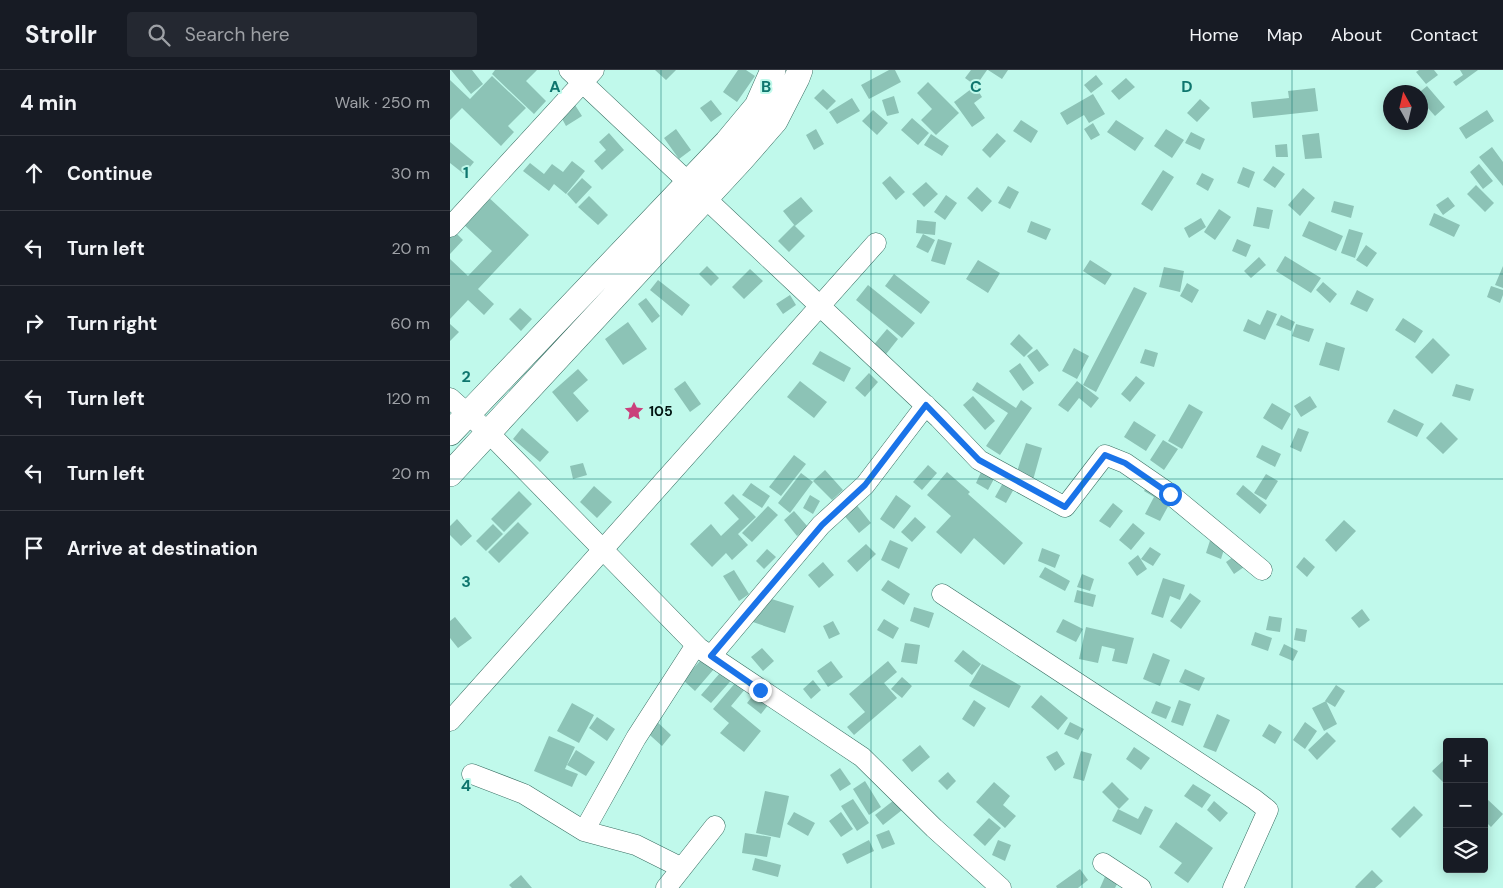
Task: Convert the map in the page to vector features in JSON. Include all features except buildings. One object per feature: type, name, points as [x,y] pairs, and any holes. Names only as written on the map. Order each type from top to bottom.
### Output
[{"type":"street","points":[[450,474],[697,190],[727,142],[757,106],[773,70]]},
{"type":"street","points":[[450,433],[459,406],[775,121],[798,78],[800,70]]},
{"type":"street","points":[[450,227],[582,74],[697,190],[926,405],[979,460],[1065,507],[1105,455],[1125,463],[1170,494],[1262,570]]},
{"type":"street","points":[[450,720],[876,244]]},
{"type":"street","points":[[584,831],[636,738],[704,651],[822,525],[865,485],[926,405]]},
{"type":"street","points":[[459,406],[488,432],[704,651],[862,757],[934,828],[1001,888]]},
{"type":"street","points":[[942,594],[1268,810],[1233,888]]},
{"type":"street","points":[[472,774],[524,794],[584,831],[636,845],[682,868]]},
{"type":"street","points":[[666,888],[715,826]]},
{"type":"street","points":[[1103,864],[1141,888]]},
{"type":"place","name":"105","points":[[634,411]]},
{"type":"route","points":[[760,690],[711,656],[822,525],[865,485],[926,405],[979,460],[1065,507],[1105,455],[1125,463],[1170,494]]}]
